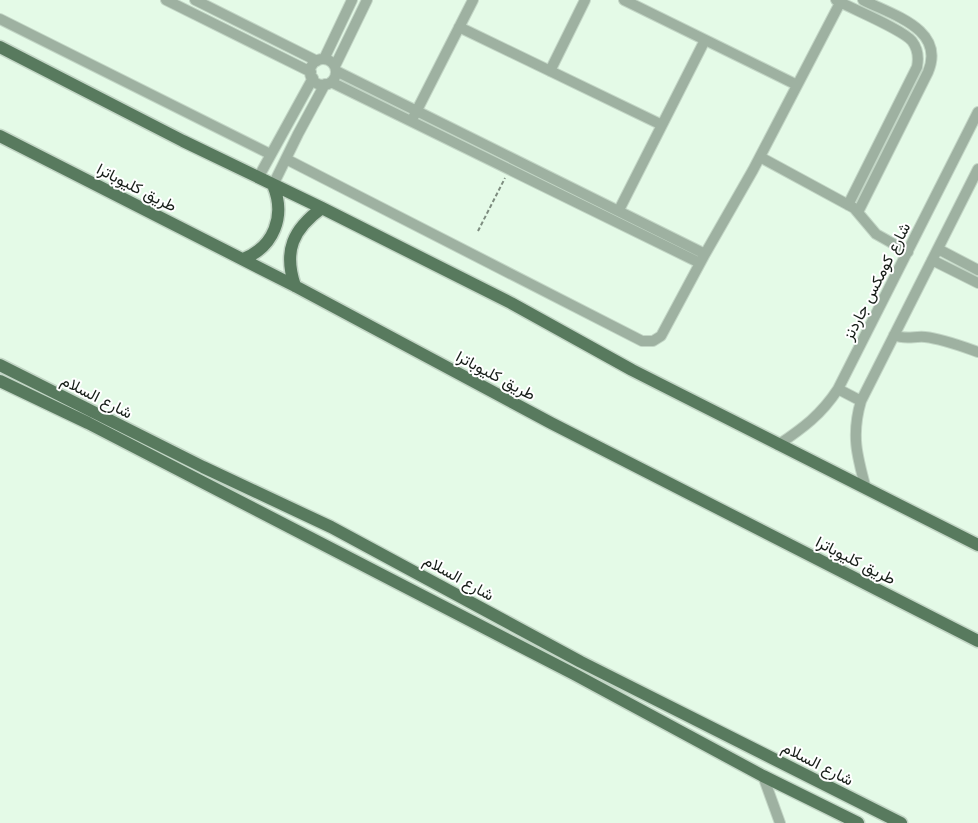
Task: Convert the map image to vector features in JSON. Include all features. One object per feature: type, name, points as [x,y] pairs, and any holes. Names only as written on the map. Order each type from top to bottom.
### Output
[{"type":"main road","points":[[0,47],[258,178],[511,303],[609,358],[866,490],[978,545]]},
{"type":"main road","name":"طريق كليوباترا","points":[[0,136],[295,286],[551,423],[978,641]]},
{"type":"main road","points":[[243,260],[262,248],[275,229],[279,207],[273,185]]},
{"type":"main road","points":[[295,286],[289,263],[290,246],[299,230],[322,208]]},
{"type":"main road","name":"شارع السلام","points":[[0,365],[203,467],[331,527],[581,662],[901,823]]},
{"type":"main road","name":"شارع السلام","points":[[0,381],[88,423],[574,674],[763,776],[858,823]]},
{"type":"main road","points":[[574,674],[581,662]]},
{"type":"street","points":[[166,0],[312,75],[318,83],[328,83],[624,226],[702,258]]},
{"type":"street","points":[[258,178],[286,128],[312,75],[312,66],[320,60],[352,0]]},
{"type":"street","points":[[273,185],[298,134],[328,83],[336,76],[336,68],[367,0]]},
{"type":"street","points":[[411,122],[473,0]]},
{"type":"street","points":[[550,71],[585,0]]},
{"type":"street","points":[[624,0],[797,85]]},
{"type":"street","points":[[858,212],[928,72],[932,54],[930,43],[919,28],[863,0]]},
{"type":"street","points":[[193,13],[196,1],[320,60],[331,62],[336,68],[416,111],[630,216],[702,258]]},
{"type":"street","points":[[286,159],[642,341],[653,341],[661,336],[702,258],[760,157],[837,1],[906,35],[916,46],[918,60],[917,67],[848,205]]},
{"type":"street","points":[[0,19],[270,154]]},
{"type":"street","points":[[459,27],[662,126]]},
{"type":"street","points":[[618,210],[705,40]]},
{"type":"street","name":"شارع كومكس جاردنز","points":[[778,445],[813,420],[827,406],[838,389],[978,112]]},
{"type":"street","points":[[286,128],[298,134]]},
{"type":"street","points":[[760,157],[848,205],[858,212],[876,234],[908,252]]},
{"type":"street","points":[[866,490],[858,464],[855,438],[857,413],[861,401],[978,169]]},
{"type":"street","points":[[624,226],[630,216]]},
{"type":"street","points":[[938,249],[978,270]]},
{"type":"street","points":[[932,260],[978,283]]},
{"type":"street","points":[[894,335],[904,338],[932,338],[978,352]]},
{"type":"street","points":[[838,389],[861,401]]},
{"type":"street","points":[[763,776],[780,823]]},
{"type":"path","points":[[478,231],[510,170]]}]
